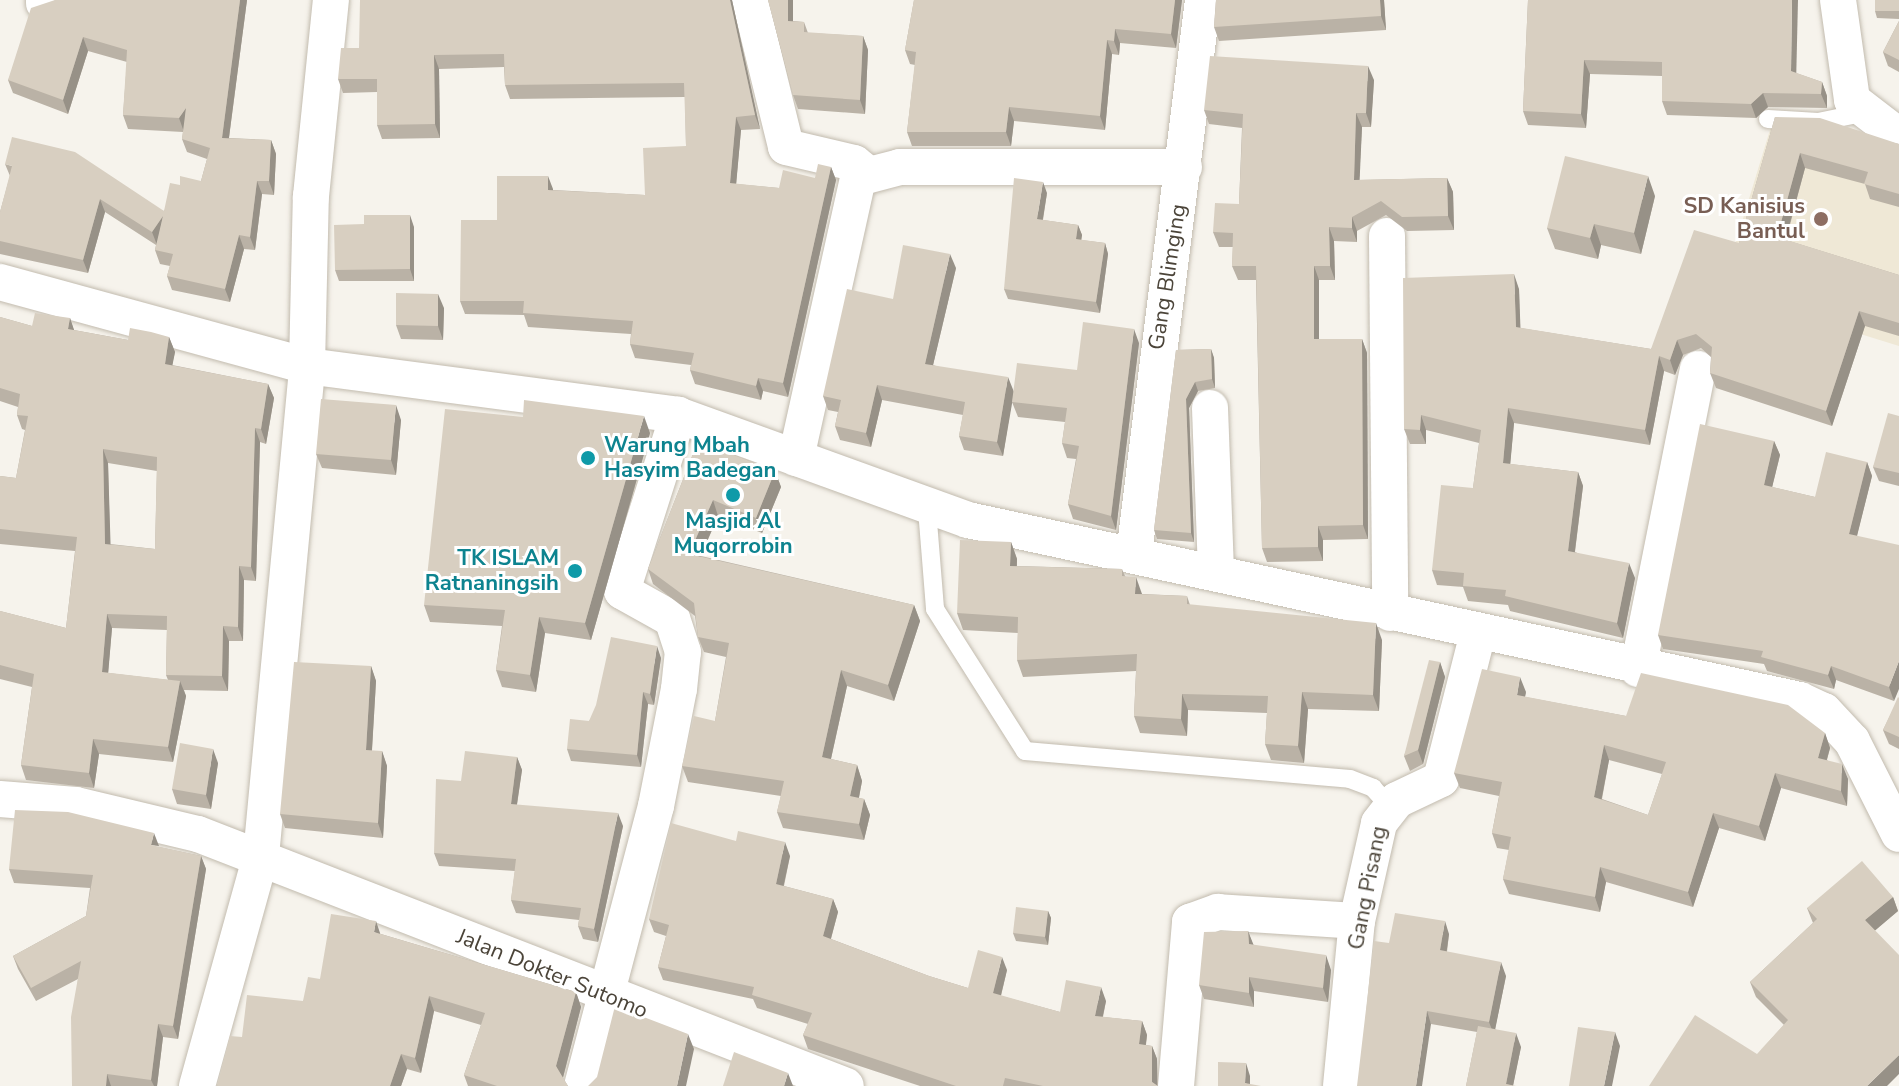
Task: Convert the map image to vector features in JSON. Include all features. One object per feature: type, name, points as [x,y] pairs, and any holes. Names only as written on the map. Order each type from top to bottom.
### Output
[{"type":"street","points":[[197,1086],[261,856],[307,366],[311,196],[331,0]]},
{"type":"street","points":[[750,0],[786,147],[854,163],[868,174]]},
{"type":"street","name":"Gang Blimging","points":[[1134,554],[1203,0]]},
{"type":"street","points":[[1838,0],[1849,90],[1862,113],[1899,136]]},
{"type":"street","points":[[796,458],[853,186],[868,174],[900,167],[1184,167]]},
{"type":"street","points":[[1387,236],[1390,613]]},
{"type":"street","points":[[0,282],[307,366],[678,415],[927,509],[1638,669],[1772,692],[1824,711],[1852,741],[1899,834]]},
{"type":"street","points":[[1638,669],[1698,369]]},
{"type":"street","points":[[1210,408],[1216,573]]},
{"type":"street","points":[[582,1086],[609,998],[656,806],[683,652],[672,619],[622,591],[678,415]]},
{"type":"street","name":"Gang Pisang","points":[[1341,1086],[1357,921],[1389,806],[1441,779],[1478,633]]},
{"type":"street","name":"Jalan Dokter Sutomo","points":[[0,799],[133,817],[261,856],[609,998],[846,1086]]},
{"type":"street","points":[[1176,1086],[1190,922],[1218,912],[1357,921]]},
{"type":"lane","points":[[1768,119],[1818,122],[1862,113]]},
{"type":"lane","points":[[927,509],[935,609],[1025,751],[1350,779],[1373,788],[1389,806]]},
{"type":"shaded area","name":"SD Kanisius Bantul","points":[[1773,120],[1899,147],[1899,346],[1721,291]]},
{"type":"building","points":[[55,0],[240,0],[222,138],[271,140],[269,181],[257,181],[250,237],[239,235],[225,289],[167,276],[173,254],[155,250],[163,216],[152,232],[100,199],[83,260],[0,241],[0,212],[12,166],[5,164],[12,137],[75,152],[164,211],[170,183],[180,185],[180,176],[201,181],[210,148],[182,139],[186,108],[179,118],[123,115],[127,50],[83,37],[63,100],[8,80],[31,8]]},
{"type":"building","points":[[360,0],[730,0],[755,115],[736,117],[730,183],[779,188],[783,170],[815,178],[818,164],[831,167],[783,383],[758,378],[756,386],[690,370],[694,353],[630,344],[633,321],[523,313],[524,301],[460,301],[461,220],[497,220],[497,176],[548,176],[548,190],[645,195],[643,148],[686,146],[684,83],[505,85],[504,54],[434,55],[435,124],[377,125],[377,79],[338,79],[341,48],[359,48]]},
{"type":"building","points":[[768,0],[788,0],[788,21],[804,22],[804,32],[863,36],[860,100],[793,95]]},
{"type":"building","points":[[914,0],[1175,0],[1171,34],[1115,29],[1114,41],[1107,40],[1100,116],[1009,107],[1006,132],[907,132],[916,52],[905,50]]},
{"type":"building","points":[[1216,0],[1380,0],[1381,16],[1214,27]]},
{"type":"building","points":[[1528,0],[1792,0],[1791,71],[1822,82],[1821,94],[1763,93],[1751,104],[1662,101],[1662,62],[1584,60],[1581,114],[1523,111]]},
{"type":"building","points":[[1875,0],[1899,0],[1899,11],[1875,11]]},
{"type":"building","points":[[1899,21],[1899,60],[1883,52]]},
{"type":"building","points":[[1210,56],[1368,66],[1366,113],[1356,113],[1354,180],[1447,178],[1448,216],[1402,217],[1381,201],[1352,217],[1352,228],[1329,227],[1330,266],[1314,266],[1314,339],[1362,339],[1363,525],[1318,526],[1318,547],[1262,548],[1256,266],[1232,266],[1233,233],[1213,232],[1215,203],[1239,204],[1243,114],[1204,110]]},
{"type":"building","points":[[1775,117],[1820,118],[1899,144],[1899,194],[1864,184],[1868,172],[1800,153],[1777,237],[1899,275],[1899,323],[1859,311],[1826,411],[1710,373],[1712,347],[1696,334],[1677,340],[1670,360],[1659,356],[1645,430],[1508,408],[1503,463],[1578,472],[1568,551],[1629,563],[1617,623],[1505,596],[1506,590],[1463,586],[1464,573],[1432,570],[1441,485],[1473,488],[1481,430],[1421,415],[1420,430],[1404,429],[1403,278],[1514,274],[1516,327],[1651,349],[1694,230],[1739,243]]},
{"type":"building","points":[[1565,156],[1648,176],[1634,233],[1594,224],[1590,238],[1547,228]]},
{"type":"building","points":[[1014,178],[1043,182],[1037,219],[1078,225],[1076,239],[1105,243],[1096,302],[1004,289]]},
{"type":"building","points":[[364,215],[410,215],[410,269],[335,270],[334,225],[364,224]]},
{"type":"building","points":[[903,245],[950,254],[925,364],[1008,377],[997,442],[959,436],[965,402],[877,385],[866,433],[835,426],[841,400],[823,396],[847,289],[893,299]]},
{"type":"building","points":[[396,293],[438,294],[438,326],[396,325]]},
{"type":"building","points":[[35,313],[70,318],[68,329],[128,340],[130,328],[151,332],[169,337],[165,364],[268,384],[261,429],[255,428],[251,567],[239,566],[238,627],[223,626],[222,676],[166,675],[167,616],[107,614],[102,672],[180,681],[168,747],[93,739],[89,773],[21,765],[34,674],[0,665],[0,611],[66,628],[77,537],[0,529],[0,476],[16,478],[28,416],[17,415],[20,394],[0,388],[0,317],[32,326]],"holes":[[[103,449],[157,457],[155,549],[105,544]]]},
{"type":"building","points":[[1083,322],[1134,329],[1111,516],[1068,504],[1079,446],[1062,443],[1067,408],[1012,402],[1017,363],[1077,370]]},
{"type":"building","points":[[1211,349],[1212,379],[1195,382],[1186,399],[1191,533],[1154,530],[1176,350]]},
{"type":"building","points":[[321,399],[396,405],[391,460],[316,454]]},
{"type":"building","points":[[524,400],[644,416],[585,623],[539,617],[530,675],[496,670],[505,610],[424,605],[445,409],[523,417]]},
{"type":"building","points":[[1888,413],[1899,416],[1899,473],[1873,467]]},
{"type":"building","points":[[1700,424],[1774,441],[1764,485],[1815,497],[1826,452],[1867,462],[1849,534],[1899,545],[1899,661],[1889,687],[1831,666],[1828,675],[1761,657],[1763,651],[1658,635]]},
{"type":"building","points":[[698,441],[775,471],[756,518],[713,500],[689,554],[914,605],[888,685],[841,670],[822,757],[857,765],[850,796],[864,799],[859,824],[777,812],[784,781],[682,766],[694,716],[715,721],[729,643],[698,637],[694,603],[648,569]]},
{"type":"building","points":[[960,540],[1011,542],[1010,566],[1122,569],[1122,576],[1136,577],[1135,594],[1187,596],[1187,604],[1376,623],[1373,695],[1302,692],[1298,746],[1265,744],[1268,696],[1182,694],[1181,719],[1134,716],[1137,654],[1017,660],[1018,617],[957,613]]},
{"type":"building","points":[[611,637],[657,646],[650,694],[643,692],[637,755],[567,749],[570,719],[589,721],[596,705]]},
{"type":"building","points":[[1429,660],[1440,662],[1418,750],[1404,756]]},
{"type":"building","points":[[294,662],[371,666],[366,750],[382,751],[378,823],[280,814]]},
{"type":"building","points":[[1482,669],[1520,677],[1517,695],[1626,716],[1641,673],[1788,705],[1825,733],[1818,758],[1842,764],[1841,791],[1775,773],[1759,826],[1713,813],[1688,892],[1600,867],[1595,897],[1503,879],[1511,837],[1492,833],[1502,782],[1454,773]],"holes":[[[1604,745],[1666,762],[1648,815],[1594,797]]]},
{"type":"building","points":[[1899,698],[1899,737],[1883,730]]},
{"type":"building","points":[[180,743],[213,749],[206,795],[172,789]]},
{"type":"building","points":[[465,751],[517,757],[511,804],[618,813],[594,929],[578,926],[581,908],[511,900],[516,859],[434,853],[436,779],[461,781]]},
{"type":"building","points":[[15,810],[68,812],[154,833],[151,845],[201,856],[173,1026],[158,1024],[151,1080],[107,1074],[106,1086],[72,1086],[71,1017],[81,961],[31,988],[13,956],[86,916],[93,875],[9,869]]},
{"type":"building","points":[[671,823],[736,841],[738,831],[785,842],[776,884],[833,899],[823,936],[968,988],[978,950],[1002,957],[993,993],[1060,1012],[1066,980],[1101,987],[1095,1016],[1142,1021],[1139,1044],[1152,1046],[1152,1082],[1158,1086],[1043,1086],[1005,1078],[1003,1086],[956,1086],[803,1035],[812,1013],[752,995],[754,987],[658,967],[669,925],[649,919]]},
{"type":"building","points":[[1862,861],[1893,897],[1865,920],[1899,955],[1899,1055],[1867,1086],[1649,1086],[1695,1015],[1757,1054],[1788,1020],[1750,982],[1817,919],[1807,908]]},
{"type":"building","points":[[1016,907],[1048,911],[1045,937],[1013,933]]},
{"type":"building","points":[[1395,913],[1445,921],[1440,950],[1501,962],[1489,1022],[1427,1011],[1416,1086],[1357,1086],[1374,941],[1389,943]]},
{"type":"building","points":[[331,914],[376,921],[374,932],[576,992],[556,1066],[568,1086],[497,1086],[464,1075],[485,1013],[429,996],[415,1058],[401,1054],[390,1086],[217,1086],[230,1036],[242,1037],[247,995],[303,1001],[308,977],[320,979]]},
{"type":"building","points":[[1248,931],[1249,944],[1326,955],[1323,988],[1249,977],[1249,993],[1199,985],[1204,932]]},
{"type":"building","points":[[615,1006],[688,1034],[677,1086],[588,1086],[597,1077]]},
{"type":"building","points":[[1478,1026],[1516,1033],[1506,1084],[1516,1086],[1466,1086]]},
{"type":"building","points":[[1578,1027],[1615,1032],[1604,1086],[1569,1086]]},
{"type":"building","points":[[734,1052],[788,1073],[784,1086],[723,1086]]},
{"type":"building","points":[[1218,1062],[1246,1063],[1245,1083],[1261,1086],[1218,1086]]},
{"type":"place","name":"SD Kanisius Bantul","points":[[1821,219]]},
{"type":"place","name":"Warung Mbah Hasyim Badegan","points":[[588,458]]},
{"type":"place","name":"Masjid Al Muqorrobin","points":[[733,495]]},
{"type":"place","name":"TK ISLAM Ratnaningsih","points":[[575,571]]}]
